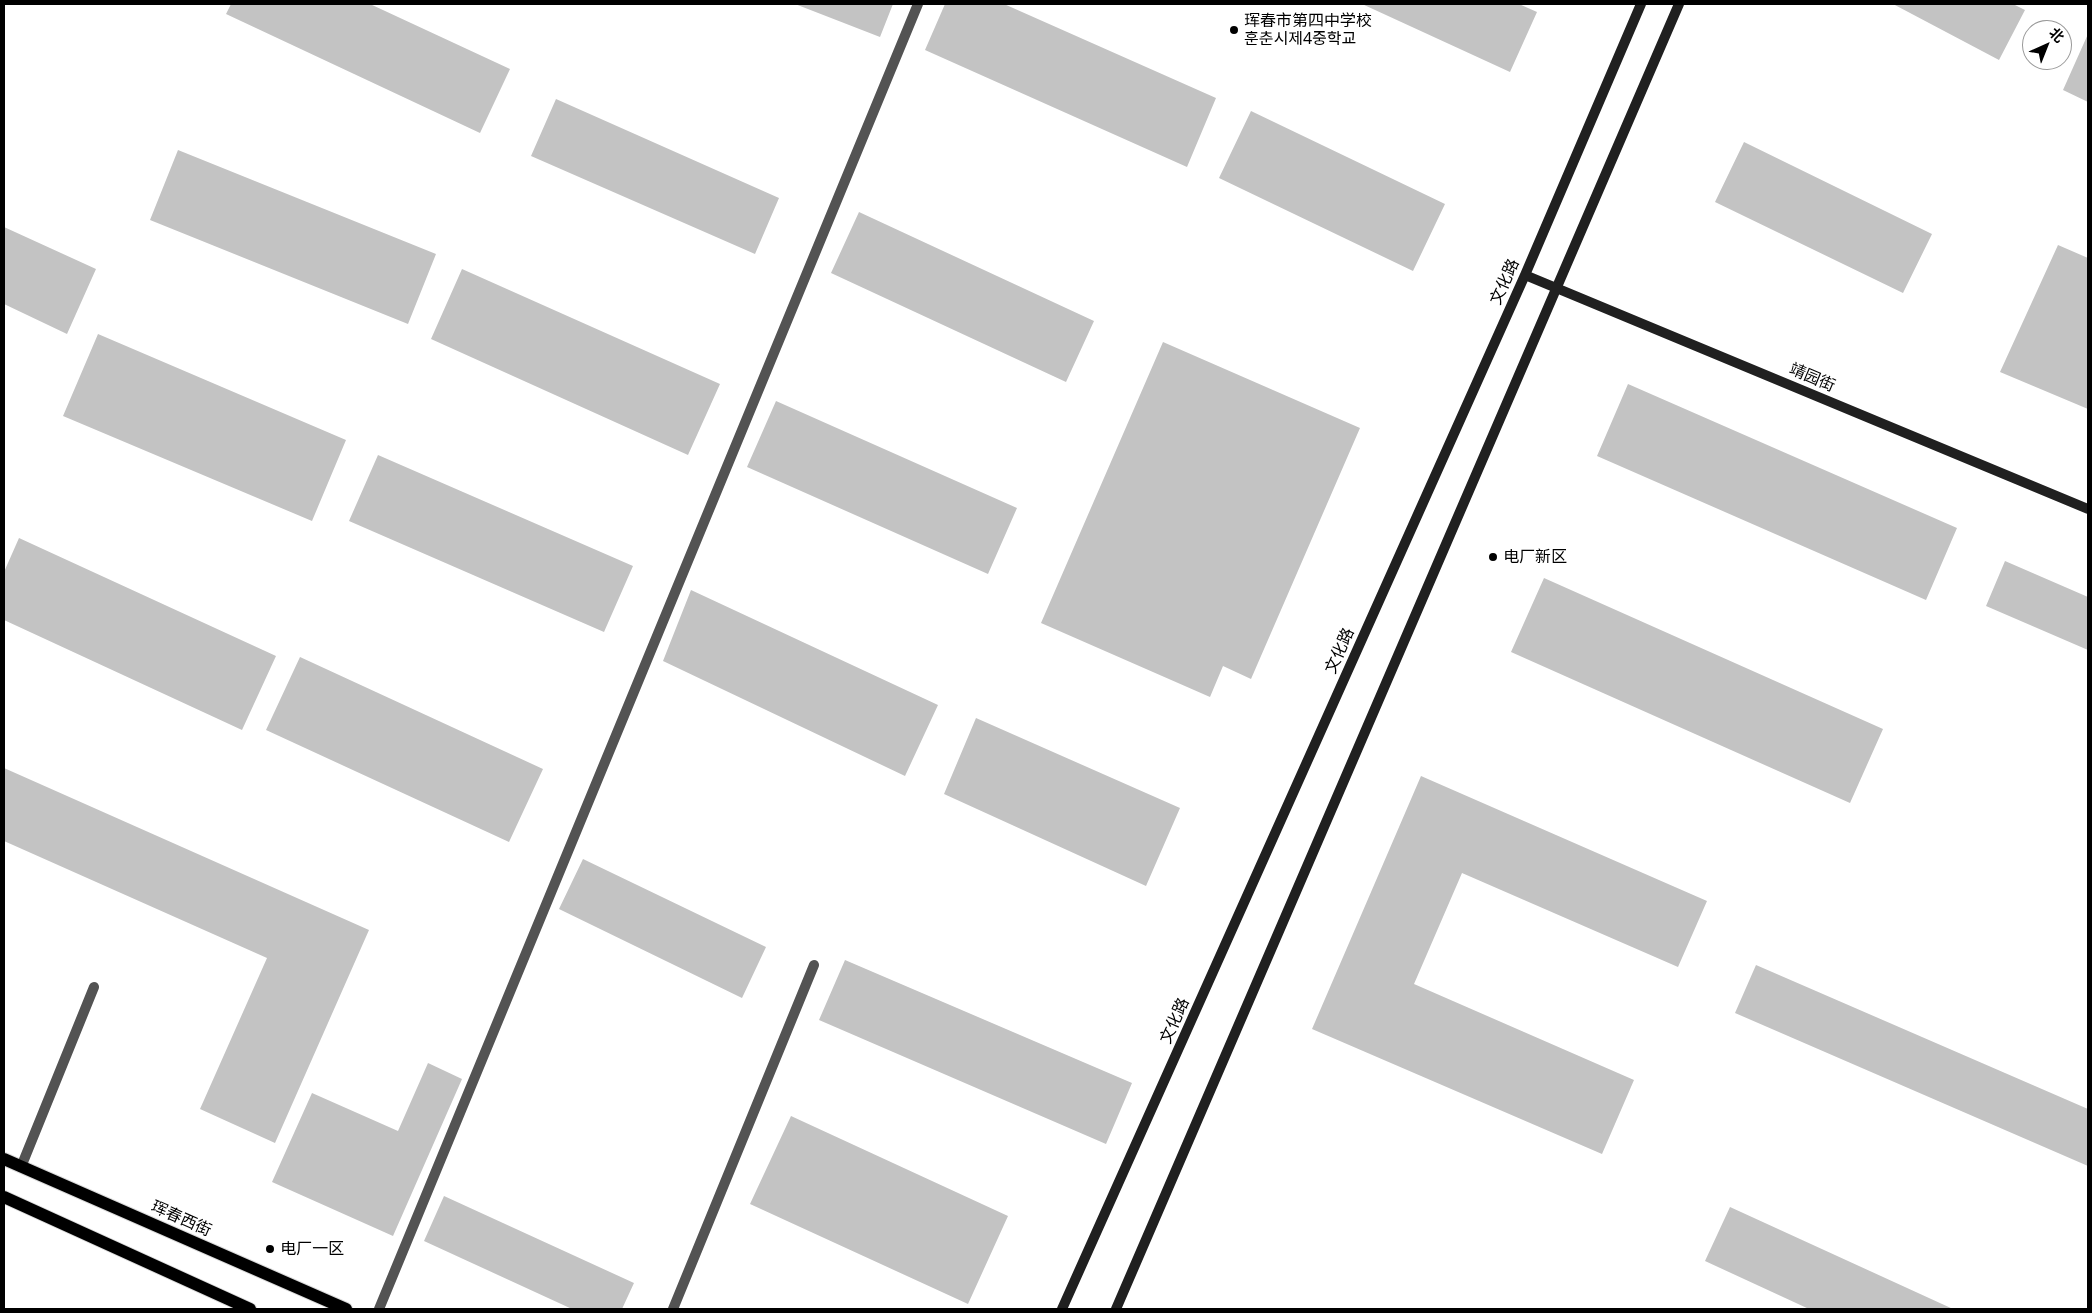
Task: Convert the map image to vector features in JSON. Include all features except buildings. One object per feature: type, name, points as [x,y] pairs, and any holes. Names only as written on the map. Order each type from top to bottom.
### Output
[{"type":"main road","name":"文化路","points":[[1062,1309],[1525,276],[1641,4]]},
{"type":"main road","points":[[1116,1309],[1679,4]]},
{"type":"main road","name":"靖园街","points":[[1525,276],[2088,509]]},
{"type":"main road","name":"珲春西街","points":[[4,1159],[346,1309]]},
{"type":"main road","points":[[4,1197],[250,1309]]},
{"type":"lane","points":[[379,1309],[918,4]]},
{"type":"lane","points":[[673,1309],[814,965]]},
{"type":"lane","points":[[20,1167],[94,987]]},
{"type":"place","name":"珲春市第四中学校 훈춘시제4중학교","points":[[1234,30]]},
{"type":"place","name":"电厂新区","points":[[1493,557]]},
{"type":"place","name":"电厂一区","points":[[270,1249]]}]
